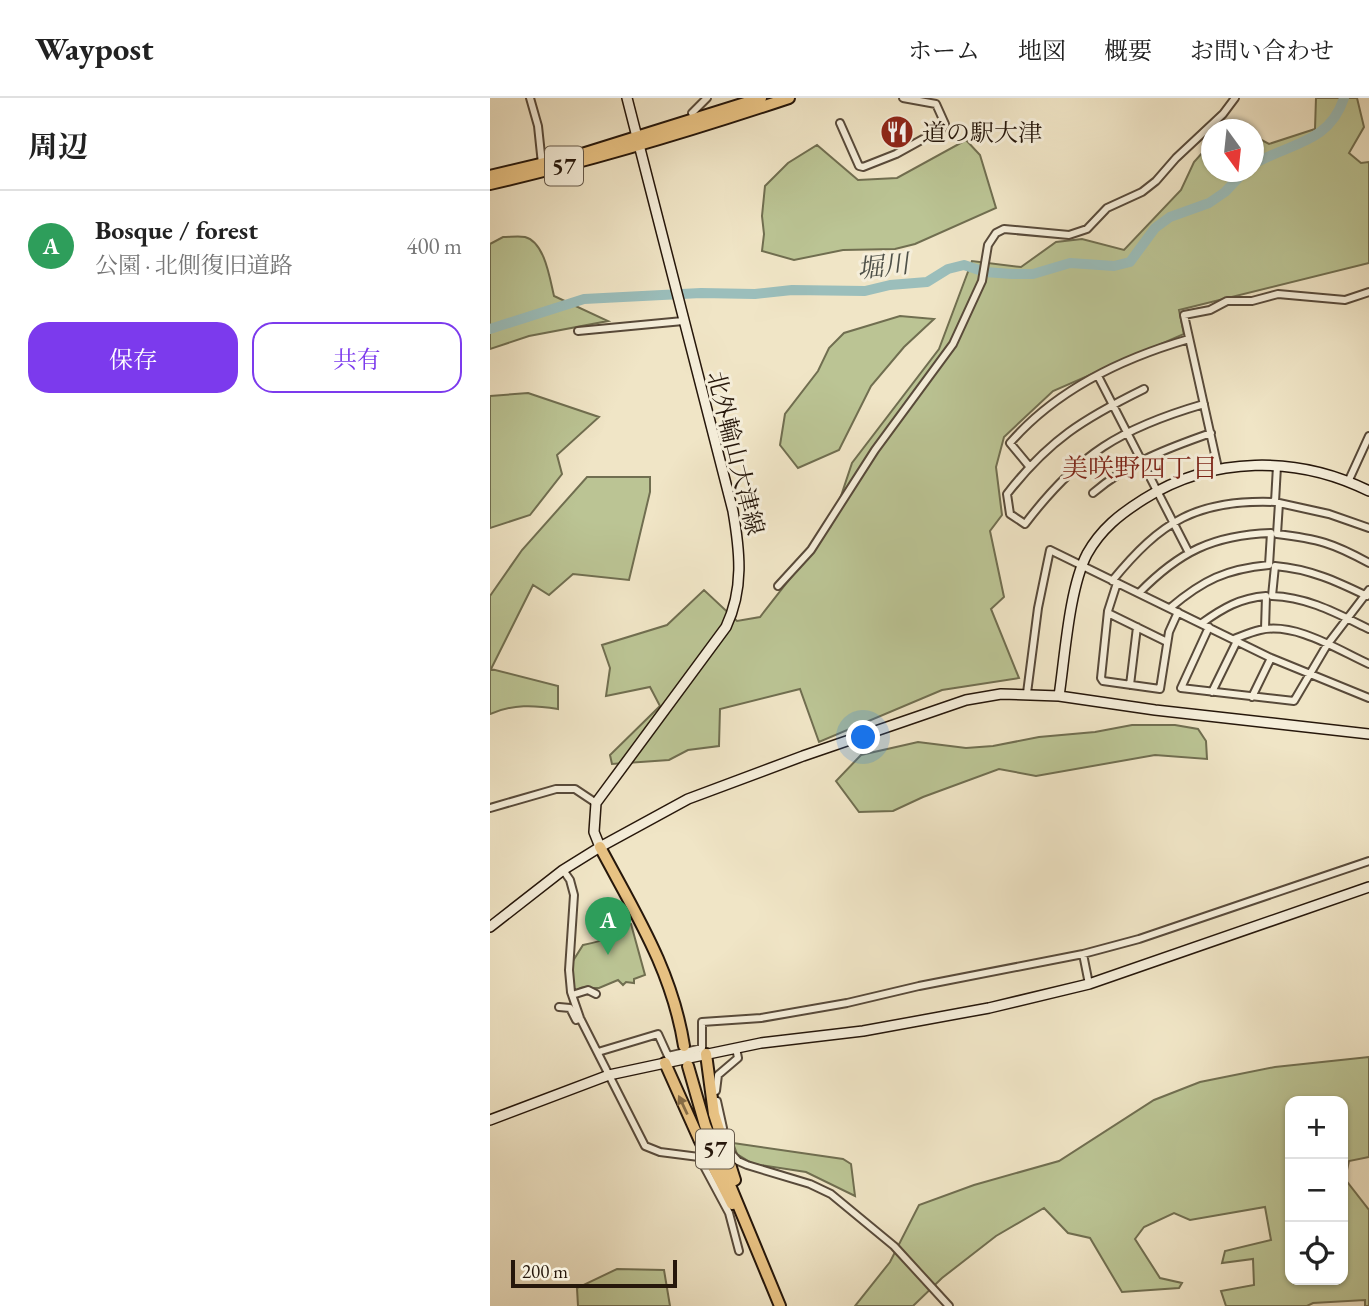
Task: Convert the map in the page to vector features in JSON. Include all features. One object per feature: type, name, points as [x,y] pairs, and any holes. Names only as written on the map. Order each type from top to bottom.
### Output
[{"type":"highway","name":"57","points":[[490,184],[637,141],[761,98]]},
{"type":"highway","name":"57","points":[[747,104],[789,98]]},
{"type":"highway","name":"57","points":[[490,176],[637,141]]},
{"type":"highway","points":[[600,846],[664,968],[684,1046]]},
{"type":"highway","points":[[706,1054],[714,1114],[749,1230]]},
{"type":"highway","points":[[665,1063],[724,1192],[749,1230]]},
{"type":"highway","name":"57","points":[[688,1066],[697,1105],[780,1306]]},
{"type":"street","points":[[530,98],[538,126],[542,164]]},
{"type":"street","name":"北外輪山大津線","points":[[596,803],[726,627],[737,597],[740,555],[733,512],[627,98]]},
{"type":"street","points":[[692,113],[707,98]]},
{"type":"street","points":[[840,123],[859,166],[863,167],[896,154],[946,124],[936,104],[903,98]]},
{"type":"street","points":[[778,586],[811,551],[874,450],[953,344],[982,281],[988,245],[996,233],[1004,229],[1069,235],[1087,229],[1107,208],[1142,192],[1156,181],[1236,98]]},
{"type":"street","points":[[1219,468],[1185,315],[1210,310],[1227,301],[1252,301],[1278,294],[1345,300],[1369,292]]},
{"type":"street","points":[[578,331],[684,321]]},
{"type":"street","points":[[1029,466],[1010,443],[1037,415],[1098,376],[1138,356],[1189,340]]},
{"type":"street","points":[[1098,376],[1189,553]]},
{"type":"street","points":[[1144,389],[1064,435],[1029,466],[1007,494],[1010,514],[1026,524],[1046,496],[1077,464],[1092,453],[1127,433],[1176,412],[1204,404]]},
{"type":"street","points":[[1093,493],[1141,460],[1211,433]]},
{"type":"street","points":[[1348,482],[1369,436]]},
{"type":"street","points":[[1265,629],[1277,502],[1277,466]]},
{"type":"street","points":[[1059,696],[1073,599],[1083,567],[1095,541],[1122,512],[1186,477],[1219,468],[1277,466],[1309,470],[1369,491]]},
{"type":"street","points":[[1178,612],[1168,632],[1160,689],[1103,681],[1101,678],[1108,613],[1114,582],[1134,554],[1174,523],[1203,509],[1228,502],[1277,502],[1329,514],[1369,528]]},
{"type":"street","points":[[1139,593],[1154,577],[1189,553],[1214,541],[1240,534],[1312,538],[1337,545],[1369,563]]},
{"type":"street","points":[[1027,693],[1038,607],[1050,550],[1271,658],[1369,698]]},
{"type":"street","points":[[1170,608],[1194,587],[1211,578],[1229,571],[1272,565],[1300,568],[1368,594],[1327,645],[1294,701],[1184,689],[1180,686],[1209,627]]},
{"type":"street","points":[[1202,623],[1232,603],[1269,596],[1300,599],[1369,629]]},
{"type":"street","points":[[1108,613],[1167,642]]},
{"type":"street","points":[[1130,685],[1138,628]]},
{"type":"street","points":[[1212,692],[1236,640],[1265,629],[1298,633],[1369,664]]},
{"type":"street","points":[[1252,697],[1271,658]]},
{"type":"street","points":[[490,927],[563,870],[600,846],[688,799],[967,699],[1027,693],[1369,734]]},
{"type":"street","points":[[490,808],[556,789],[575,789],[596,803],[594,832],[600,846]]},
{"type":"street","points":[[597,1052],[658,1034],[668,1056],[702,1048],[702,1022],[761,1018],[835,1005],[1083,954],[1139,939],[1369,862]]},
{"type":"street","points":[[563,870],[570,880],[574,895],[569,970],[572,995],[580,1018],[645,1146],[660,1152],[699,1157],[729,1213],[739,1251]]},
{"type":"street","points":[[490,1120],[609,1075],[736,1048],[863,1031],[989,1008],[1089,984],[1369,887]]},
{"type":"street","points":[[1083,954],[1089,984]]},
{"type":"street","points":[[572,995],[589,990],[596,994]]},
{"type":"street","points":[[559,1007],[570,1008],[576,1020],[580,1018]]},
{"type":"street","points":[[736,1048],[738,1058],[718,1075],[715,1085],[730,1154],[747,1165],[810,1184],[831,1194],[894,1246],[948,1306]]},
{"type":"green space","points":[[1316,98],[1357,98],[1364,127],[1349,153],[1361,163],[1369,162],[1369,263],[1179,310],[1184,334],[1053,391],[1004,437],[996,467],[1002,515],[990,531],[1004,597],[991,609],[1019,678],[942,690],[819,742],[800,689],[720,709],[719,746],[688,750],[669,760],[612,764],[610,755],[660,706],[650,687],[606,696],[610,668],[602,645],[667,625],[704,590],[737,621],[760,617],[831,526],[852,463],[939,349],[972,261],[1021,267],[1056,242],[1082,239],[1124,250],[1181,190],[1194,162],[1201,154],[1201,182],[1264,182],[1264,141],[1269,144],[1315,129]]},
{"type":"green space","points":[[966,140],[980,155],[996,208],[915,244],[895,249],[843,250],[794,260],[762,251],[765,186],[788,163],[817,145],[858,180],[897,178]]},
{"type":"green space","points":[[503,237],[525,237],[532,240],[546,262],[554,296],[608,321],[529,336],[490,349],[490,244]]},
{"type":"green space","points":[[900,316],[934,319],[904,347],[871,386],[839,450],[798,468],[780,445],[785,414],[818,371],[829,348],[844,333]]},
{"type":"green space","points":[[528,393],[599,417],[557,455],[562,474],[530,515],[490,528],[490,396]]},
{"type":"green space","points":[[587,477],[650,477],[650,492],[629,580],[573,574],[549,595],[533,585],[491,669],[558,686],[558,709],[524,706],[490,714],[490,596],[522,550]]},
{"type":"green space","points":[[1132,725],[1175,725],[1198,729],[1206,741],[1207,759],[1155,755],[1036,776],[999,769],[893,811],[859,812],[836,781],[861,755],[918,742],[966,748],[993,746]]},
{"type":"green space","points":[[631,924],[645,975],[634,979],[634,983],[626,982],[623,985],[618,980],[599,988],[584,987],[571,997],[571,964],[583,945],[609,938]]},
{"type":"green space","points":[[1369,1057],[1369,1157],[1349,1161],[1348,1166],[1348,1096],[1285,1096],[1285,1285],[1348,1285],[1348,1183],[1369,1210],[1369,1306],[1365,1306],[1365,1300],[1313,1303],[1307,1306],[1226,1306],[1221,1291],[1254,1285],[1253,1259],[1222,1263],[1225,1251],[1271,1240],[1265,1207],[1190,1220],[1174,1213],[1144,1227],[1135,1239],[1160,1278],[1182,1283],[1179,1288],[1122,1292],[1090,1238],[1068,1233],[1044,1208],[996,1236],[942,1278],[913,1306],[855,1306],[890,1262],[919,1205],[974,1185],[1059,1161],[1154,1100],[1200,1082],[1275,1067]]},
{"type":"green space","points":[[733,1143],[843,1159],[851,1164],[855,1196],[806,1172],[753,1164],[737,1154]]},
{"type":"green space","points":[[617,1269],[664,1270],[670,1306],[578,1306],[577,1288]]},
{"type":"waterway","name":"堀川","points":[[1264,159],[1318,134],[1329,125],[1344,98]]},
{"type":"waterway","name":"堀川","points":[[490,329],[584,299],[701,293],[755,294],[792,290],[865,291],[890,285],[927,282],[948,269],[964,265],[985,272],[1012,274],[1033,274],[1070,263],[1114,266],[1130,262],[1155,228],[1170,217],[1209,203],[1234,182]]},
{"type":"place","name":"道の駅大津","points":[[897,132]]},
{"type":"place","name":"Bosque / forest","points":[[608,955]]},
{"type":"district","name":"美咲野四丁目","points":[[1140,468]]}]
